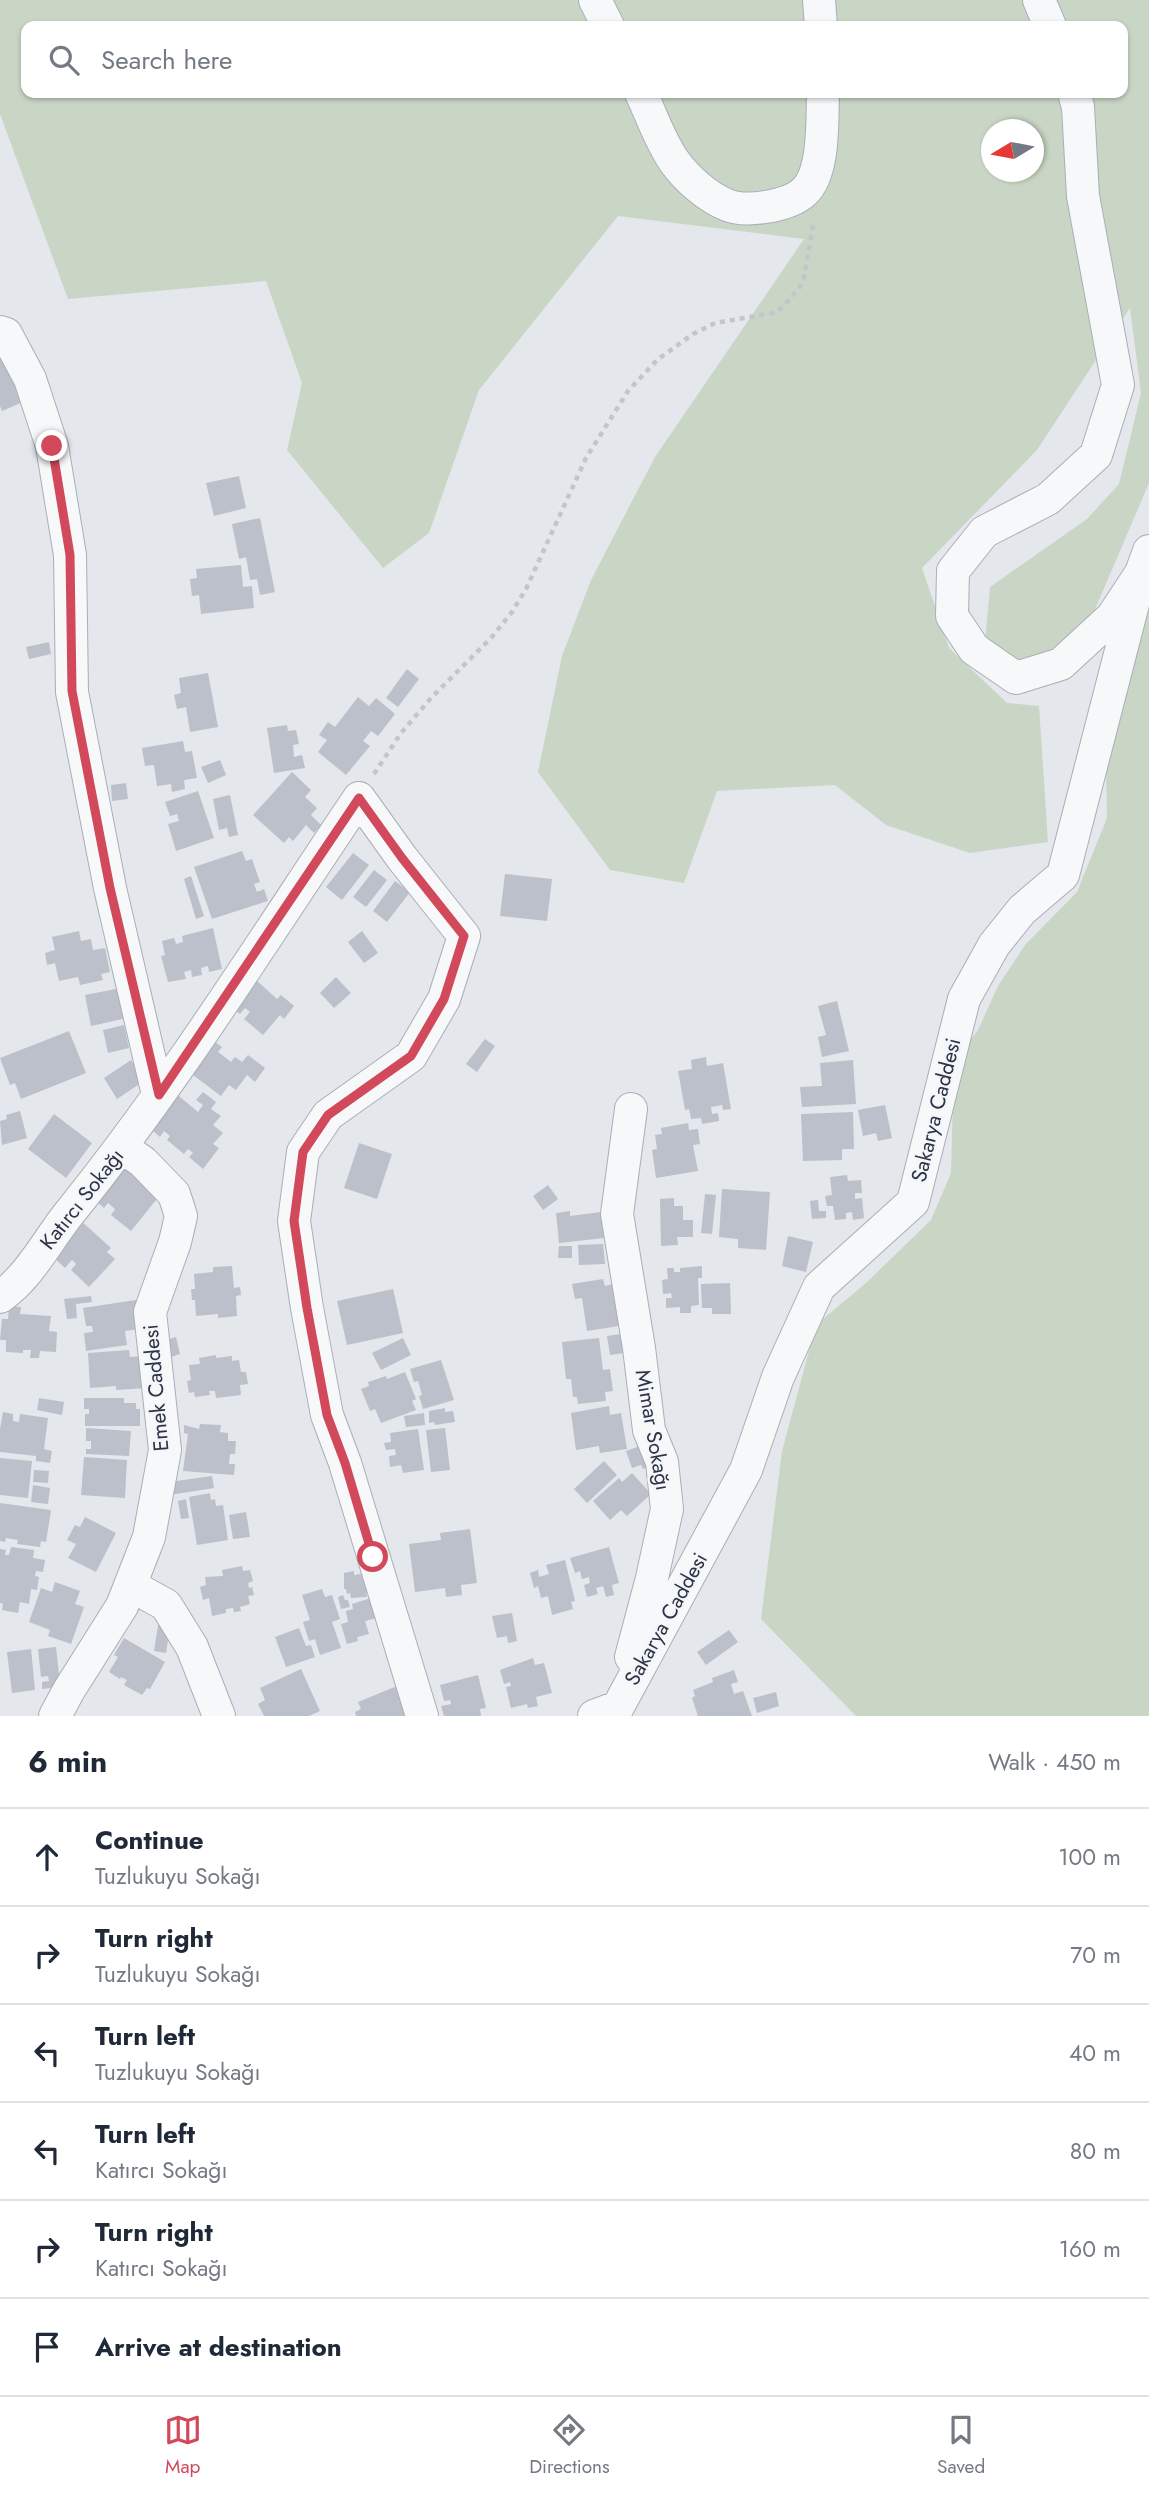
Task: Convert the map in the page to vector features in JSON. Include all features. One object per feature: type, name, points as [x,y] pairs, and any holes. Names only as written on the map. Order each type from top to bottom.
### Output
[{"type":"street","points":[[595,0],[606,21]]},
{"type":"street","points":[[819,0],[821,21]]},
{"type":"street","points":[[1039,0],[1048,21]]},
{"type":"street","points":[[643,98],[674,160],[701,189],[729,206],[759,208],[780,205],[805,191],[818,167],[823,98]]},
{"type":"street","points":[[1075,98],[1083,196],[1118,385],[1096,455],[1048,499],[984,532],[953,571],[952,616],[974,649],[1016,678],[1061,664],[1112,617],[1145,562]]},
{"type":"street","points":[[0,331],[6,334],[30,379],[52,446],[70,555],[72,691],[110,888],[159,1095]]},
{"type":"street","name":"Sakarya Caddesi","points":[[610,1713],[746,1469],[778,1377],[819,1287],[913,1202],[964,999],[994,945],[1022,910],[1063,875],[1145,562]]},
{"type":"street","points":[[359,798],[402,858],[464,936],[444,999],[411,1056],[328,1115],[303,1152],[294,1221],[327,1415],[345,1463],[422,1716]]},
{"type":"street","name":"Katırcı Sokağı","points":[[0,1297],[16,1286],[53,1233],[123,1148],[359,798]]},
{"type":"street","name":"Mimar Sokağı","points":[[610,1713],[652,1578],[667,1509],[662,1462],[649,1430],[639,1348],[617,1214],[631,1109]]},
{"type":"street","name":"Emek Caddesi","points":[[55,1716],[122,1606],[149,1537],[165,1450],[150,1312],[175,1242],[181,1216],[174,1194],[143,1162],[123,1148]]},
{"type":"street","points":[[130,1585],[166,1605],[192,1647],[219,1716]]},
{"type":"path","points":[[359,798],[401,733],[431,698],[491,638],[512,612],[526,589],[586,458],[628,391],[673,347],[693,334],[715,323],[773,313],[783,307],[799,288],[804,277],[814,217],[805,191]]},
{"type":"green space","points":[[0,0],[1149,0],[1149,483],[1087,628],[1028,671],[985,642],[990,587],[1087,519],[1119,484],[1141,393],[1130,308],[1037,450],[922,568],[949,648],[1007,703],[1039,706],[1048,842],[970,853],[886,825],[835,785],[717,791],[684,883],[610,870],[538,772],[562,656],[591,580],[655,457],[804,239],[618,216],[479,390],[429,533],[383,568],[287,450],[302,383],[266,281],[68,299],[0,114]]},
{"type":"green space","points":[[1149,610],[1149,1716],[856,1716],[761,1619],[782,1451],[816,1325],[866,1283],[931,1220],[951,1173],[954,1060],[978,1030],[998,986],[1025,945],[1077,892],[1107,818],[1106,763],[1131,660]]},
{"type":"building","points":[[0,352],[23,402],[2,411],[0,406]]},
{"type":"building","points":[[239,476],[246,508],[214,516],[206,483]]},
{"type":"building","points":[[260,518],[275,592],[260,595],[257,579],[250,580],[246,557],[239,559],[232,524]]},
{"type":"building","points":[[241,565],[243,587],[252,586],[254,608],[201,614],[199,595],[192,596],[190,579],[197,578],[196,569]]},
{"type":"building","points":[[49,642],[51,654],[29,659],[26,647]]},
{"type":"building","points":[[407,669],[419,679],[398,707],[386,698]]},
{"type":"building","points":[[208,673],[218,727],[190,732],[186,707],[177,709],[174,695],[181,693],[179,678]]},
{"type":"building","points":[[358,697],[369,706],[376,698],[395,714],[378,736],[371,731],[363,741],[370,746],[346,775],[318,752],[327,740],[319,735],[328,722],[335,727]]},
{"type":"building","points":[[287,725],[288,731],[296,730],[299,744],[293,745],[294,757],[302,755],[305,768],[274,773],[267,728]]},
{"type":"building","points":[[183,741],[185,752],[192,751],[197,778],[184,780],[185,789],[172,792],[171,784],[157,786],[154,765],[145,766],[142,748]]},
{"type":"building","points":[[220,760],[226,775],[208,783],[201,767]]},
{"type":"building","points":[[292,772],[311,790],[305,797],[317,808],[311,815],[321,825],[314,833],[306,825],[293,841],[289,837],[284,843],[253,815]]},
{"type":"building","points":[[126,783],[128,799],[112,801],[111,785]]},
{"type":"building","points":[[198,791],[214,838],[176,851],[168,824],[179,821],[177,814],[170,816],[165,802]]},
{"type":"building","points":[[230,795],[238,835],[229,837],[227,828],[219,830],[213,799]]},
{"type":"building","points":[[242,851],[246,861],[252,859],[260,882],[254,884],[257,892],[264,889],[268,901],[212,919],[194,867]]},
{"type":"building","points":[[353,853],[369,865],[342,900],[326,887]]},
{"type":"building","points":[[374,870],[387,880],[366,907],[353,897]]},
{"type":"building","points":[[505,874],[552,879],[547,921],[500,916]]},
{"type":"building","points":[[191,876],[204,916],[196,919],[184,879]]},
{"type":"building","points":[[395,881],[410,892],[387,922],[373,911]]},
{"type":"building","points":[[213,928],[222,969],[209,972],[208,966],[201,968],[202,975],[192,977],[191,970],[184,972],[186,979],[168,982],[161,956],[165,955],[162,941],[174,938],[176,944],[183,942],[182,936]]},
{"type":"building","points":[[79,931],[81,941],[91,939],[93,950],[105,948],[110,972],[101,974],[103,980],[80,985],[78,977],[59,981],[55,963],[47,965],[45,953],[55,950],[52,937]]},
{"type":"building","points":[[362,931],[378,953],[364,963],[348,942]]},
{"type":"building","points":[[336,977],[351,993],[334,1008],[320,993]]},
{"type":"building","points":[[256,980],[277,999],[281,995],[294,1006],[284,1019],[280,1015],[263,1035],[244,1019],[250,1012],[245,1008],[240,1014],[232,1008]]},
{"type":"building","points":[[121,988],[127,1018],[91,1026],[85,995]]},
{"type":"building","points":[[837,1001],[849,1051],[822,1057],[818,1037],[826,1035],[818,1006]]},
{"type":"building","points":[[124,1025],[129,1048],[108,1053],[103,1030]]},
{"type":"building","points":[[69,1031],[86,1073],[21,1099],[15,1083],[10,1085],[0,1058]]},
{"type":"building","points":[[210,1038],[222,1047],[218,1052],[231,1062],[235,1057],[242,1062],[248,1055],[265,1068],[255,1082],[247,1075],[236,1090],[229,1085],[221,1096],[185,1069]]},
{"type":"building","points":[[485,1039],[495,1046],[477,1072],[466,1064]]},
{"type":"building","points":[[706,1057],[707,1066],[723,1063],[731,1109],[723,1110],[722,1105],[711,1107],[712,1114],[718,1113],[719,1121],[702,1124],[701,1118],[691,1119],[689,1109],[685,1110],[678,1071],[692,1069],[691,1060]]},
{"type":"building","points":[[131,1060],[144,1081],[117,1099],[104,1078]]},
{"type":"building","points":[[853,1060],[856,1104],[802,1107],[800,1087],[822,1086],[820,1063]]},
{"type":"building","points":[[173,1091],[198,1112],[203,1105],[196,1100],[203,1092],[216,1102],[211,1109],[221,1116],[213,1125],[223,1133],[213,1144],[219,1148],[203,1169],[189,1157],[193,1153],[188,1149],[184,1154],[167,1140],[170,1136],[164,1131],[160,1137],[146,1125]]},
{"type":"building","points":[[885,1105],[892,1138],[878,1141],[876,1133],[863,1136],[858,1110]]},
{"type":"building","points":[[20,1111],[27,1138],[2,1145],[0,1121],[7,1119],[6,1115]]},
{"type":"building","points":[[853,1112],[854,1149],[842,1149],[842,1160],[803,1161],[801,1114]]},
{"type":"building","points":[[54,1114],[92,1143],[66,1178],[28,1149]]},
{"type":"building","points":[[688,1123],[689,1130],[698,1129],[700,1144],[693,1145],[698,1171],[656,1178],[652,1150],[657,1149],[655,1135],[662,1134],[661,1128]]},
{"type":"building","points":[[359,1143],[392,1154],[377,1199],[344,1188]]},
{"type":"building","points":[[123,1164],[160,1195],[131,1231],[111,1215],[115,1209],[108,1203],[104,1208],[94,1199]]},
{"type":"building","points":[[847,1175],[848,1181],[861,1180],[862,1193],[855,1193],[855,1199],[862,1198],[864,1218],[853,1220],[852,1212],[846,1213],[846,1219],[835,1220],[833,1206],[827,1206],[825,1196],[832,1195],[830,1177]]},
{"type":"building","points":[[548,1185],[558,1199],[543,1210],[533,1196]]},
{"type":"building","points":[[722,1189],[770,1192],[766,1250],[738,1248],[738,1239],[719,1237]]},
{"type":"building","points":[[705,1194],[716,1195],[712,1234],[701,1233]]},
{"type":"building","points":[[674,1198],[674,1206],[683,1206],[683,1220],[693,1220],[693,1237],[677,1237],[678,1245],[661,1246],[660,1199]]},
{"type":"building","points":[[818,1200],[819,1211],[826,1211],[826,1218],[812,1219],[810,1201]]},
{"type":"building","points":[[570,1211],[570,1216],[601,1212],[604,1238],[559,1243],[556,1213]]},
{"type":"building","points":[[79,1219],[111,1248],[107,1252],[115,1259],[89,1287],[71,1270],[76,1264],[72,1260],[65,1268],[53,1257]]},
{"type":"building","points":[[788,1236],[813,1242],[806,1272],[782,1266]]},
{"type":"building","points":[[603,1244],[605,1264],[579,1265],[578,1245]]},
{"type":"building","points":[[559,1246],[572,1246],[572,1258],[558,1258]]},
{"type":"building","points":[[232,1266],[234,1288],[240,1287],[241,1295],[236,1296],[237,1316],[196,1316],[191,1289],[195,1289],[194,1274],[213,1272],[213,1267]]},
{"type":"building","points":[[702,1266],[702,1278],[698,1278],[699,1305],[691,1306],[691,1313],[680,1313],[680,1307],[666,1308],[666,1298],[672,1298],[671,1293],[663,1294],[662,1280],[668,1279],[667,1268],[680,1272],[680,1268]]},
{"type":"building","points":[[603,1279],[605,1286],[613,1284],[619,1326],[587,1331],[582,1298],[575,1299],[572,1284]]},
{"type":"building","points":[[730,1283],[731,1314],[712,1314],[712,1308],[702,1308],[701,1284]]},
{"type":"building","points":[[393,1289],[403,1333],[347,1345],[337,1301]]},
{"type":"building","points":[[91,1296],[92,1302],[76,1304],[77,1318],[67,1319],[64,1299]]},
{"type":"building","points":[[136,1300],[140,1329],[125,1331],[127,1345],[86,1351],[84,1333],[93,1332],[92,1326],[86,1326],[83,1308]]},
{"type":"building","points":[[9,1306],[21,1307],[20,1314],[51,1316],[49,1331],[57,1332],[56,1352],[40,1351],[39,1358],[30,1358],[31,1350],[23,1350],[23,1353],[6,1352],[6,1340],[0,1340],[2,1319],[8,1319]]},
{"type":"building","points":[[621,1334],[624,1353],[610,1355],[607,1336]]},
{"type":"building","points":[[176,1337],[180,1354],[171,1357],[166,1340]]},
{"type":"building","points":[[403,1338],[411,1355],[381,1370],[372,1353]]},
{"type":"building","points":[[599,1338],[603,1370],[610,1369],[613,1391],[605,1392],[606,1401],[578,1404],[577,1397],[573,1397],[571,1379],[566,1379],[562,1342]]},
{"type":"building","points":[[129,1350],[130,1357],[144,1356],[146,1388],[90,1388],[88,1353]]},
{"type":"building","points":[[216,1355],[216,1358],[232,1356],[232,1361],[239,1360],[241,1372],[246,1372],[248,1384],[240,1385],[241,1395],[216,1398],[215,1391],[209,1391],[210,1395],[195,1397],[194,1392],[189,1393],[189,1365],[200,1364],[199,1358]]},
{"type":"building","points":[[441,1360],[454,1400],[423,1409],[418,1381],[414,1382],[410,1369]]},
{"type":"building","points":[[405,1372],[416,1399],[412,1401],[416,1410],[381,1423],[375,1409],[370,1411],[361,1389],[369,1386],[368,1382]]},
{"type":"building","points":[[39,1398],[64,1402],[62,1415],[37,1410]]},
{"type":"building","points":[[84,1398],[124,1398],[124,1403],[136,1403],[136,1409],[140,1409],[140,1426],[85,1426],[85,1414],[89,1414],[89,1409],[84,1409]]},
{"type":"building","points":[[609,1406],[610,1415],[621,1413],[627,1449],[600,1453],[599,1446],[576,1450],[571,1413]]},
{"type":"building","points":[[445,1408],[445,1412],[453,1411],[455,1422],[435,1425],[434,1422],[429,1423],[429,1411]]},
{"type":"building","points":[[3,1412],[13,1414],[13,1421],[19,1422],[20,1414],[48,1418],[44,1449],[52,1451],[50,1463],[36,1461],[36,1456],[0,1452]]},
{"type":"building","points":[[424,1413],[425,1425],[406,1427],[404,1416]]},
{"type":"building","points":[[200,1424],[221,1425],[220,1432],[228,1433],[228,1441],[236,1441],[235,1454],[230,1454],[229,1464],[235,1464],[234,1475],[183,1471],[188,1434],[184,1433],[184,1425],[199,1429]]},
{"type":"building","points":[[86,1428],[131,1431],[129,1456],[86,1454],[86,1449],[91,1449],[91,1441],[86,1441]]},
{"type":"building","points":[[445,1428],[450,1470],[431,1472],[426,1430]]},
{"type":"building","points":[[418,1429],[424,1470],[403,1473],[401,1465],[390,1467],[389,1456],[396,1455],[395,1449],[386,1450],[384,1443],[391,1442],[390,1433]]},
{"type":"building","points":[[643,1445],[650,1466],[643,1469],[641,1465],[632,1468],[626,1451]]},
{"type":"building","points":[[84,1457],[127,1460],[125,1498],[81,1495]]},
{"type":"building","points":[[0,1458],[32,1461],[28,1498],[0,1495]]},
{"type":"building","points":[[604,1461],[617,1475],[587,1503],[574,1489]]},
{"type":"building","points":[[34,1470],[49,1471],[48,1483],[33,1482]]},
{"type":"building","points":[[632,1473],[651,1494],[627,1516],[621,1510],[610,1520],[593,1501],[619,1478],[622,1482]]},
{"type":"building","points":[[212,1476],[214,1488],[170,1495],[169,1482]]},
{"type":"building","points":[[33,1485],[50,1488],[48,1504],[31,1502]]},
{"type":"building","points":[[210,1493],[216,1506],[223,1505],[228,1540],[197,1545],[189,1497]]},
{"type":"building","points":[[186,1499],[189,1518],[181,1519],[178,1501]]},
{"type":"building","points":[[0,1503],[51,1510],[46,1542],[41,1541],[40,1547],[17,1544],[18,1540],[6,1538],[5,1542],[0,1541]]},
{"type":"building","points":[[246,1512],[250,1537],[233,1539],[229,1515]]},
{"type":"building","points":[[85,1517],[116,1533],[96,1572],[68,1558],[76,1544],[67,1540],[75,1525],[80,1527]]},
{"type":"building","points":[[470,1529],[477,1583],[461,1585],[462,1595],[446,1597],[445,1588],[415,1592],[409,1544],[441,1540],[440,1533]]},
{"type":"building","points":[[11,1547],[34,1550],[33,1558],[45,1560],[43,1572],[36,1571],[35,1576],[39,1577],[37,1590],[31,1589],[29,1604],[20,1602],[18,1613],[2,1610],[3,1604],[0,1603],[0,1549],[6,1550],[5,1555],[9,1555]]},
{"type":"building","points":[[609,1547],[619,1583],[612,1585],[614,1595],[606,1597],[603,1586],[596,1588],[598,1594],[587,1597],[584,1585],[590,1583],[589,1577],[582,1579],[580,1571],[575,1573],[570,1558]]},
{"type":"building","points":[[565,1560],[575,1601],[571,1602],[573,1609],[552,1615],[548,1596],[541,1598],[538,1586],[534,1588],[530,1573],[538,1570],[539,1577],[549,1574],[546,1565]]},
{"type":"building","points":[[242,1566],[243,1571],[250,1570],[253,1581],[248,1583],[254,1595],[248,1596],[250,1604],[240,1607],[241,1611],[226,1609],[226,1613],[212,1616],[209,1598],[203,1600],[200,1587],[206,1585],[205,1577],[223,1576],[222,1570]]},
{"type":"building","points":[[354,1571],[354,1575],[361,1574],[363,1581],[368,1580],[370,1592],[366,1593],[367,1597],[351,1598],[350,1593],[347,1594],[344,1589],[344,1573]]},
{"type":"building","points":[[55,1582],[80,1591],[75,1604],[84,1607],[71,1644],[48,1636],[50,1630],[29,1622],[41,1588],[52,1592]]},
{"type":"building","points":[[322,1589],[325,1597],[332,1595],[340,1619],[332,1622],[341,1648],[320,1655],[315,1639],[309,1641],[303,1622],[310,1620],[302,1595]]},
{"type":"building","points":[[343,1595],[350,1607],[341,1609],[338,1597]]},
{"type":"building","points":[[371,1598],[377,1618],[365,1621],[369,1634],[357,1637],[358,1641],[347,1644],[341,1624],[348,1622],[346,1611],[353,1609],[352,1604]]},
{"type":"building","points":[[512,1613],[517,1641],[508,1643],[507,1636],[497,1638],[492,1616]]},
{"type":"building","points":[[159,1619],[171,1621],[166,1653],[154,1651]]},
{"type":"building","points":[[299,1628],[306,1646],[311,1645],[315,1657],[286,1667],[275,1637]]},
{"type":"building","points":[[729,1630],[738,1642],[706,1665],[697,1652]]},
{"type":"building","points":[[124,1638],[165,1662],[150,1689],[147,1688],[142,1695],[124,1685],[127,1680],[109,1672],[118,1657],[114,1655]]},
{"type":"building","points":[[56,1647],[61,1693],[52,1694],[51,1688],[42,1689],[42,1682],[49,1681],[48,1676],[41,1677],[38,1649]]},
{"type":"building","points":[[31,1649],[35,1690],[12,1693],[7,1652]]},
{"type":"building","points":[[533,1658],[535,1665],[544,1663],[552,1693],[536,1697],[538,1706],[528,1708],[527,1704],[511,1708],[506,1687],[511,1686],[510,1682],[504,1684],[500,1670]]},
{"type":"building","points":[[301,1669],[320,1711],[309,1716],[264,1716],[258,1704],[265,1700],[260,1688]]},
{"type":"building","points":[[734,1670],[738,1682],[731,1684],[734,1694],[743,1691],[752,1716],[698,1716],[692,1698],[695,1696],[693,1690],[713,1682],[712,1678]]},
{"type":"building","points":[[478,1675],[486,1708],[480,1709],[481,1716],[444,1716],[441,1706],[451,1704],[450,1700],[444,1701],[440,1685]]},
{"type":"building","points":[[397,1686],[416,1716],[356,1716],[355,1712],[361,1709],[358,1702]]},
{"type":"building","points":[[776,1692],[779,1706],[757,1713],[753,1698]]},
{"type":"route","points":[[52,446],[70,555],[72,691],[110,888],[159,1095],[359,798],[402,858],[464,936],[444,999],[411,1056],[328,1115],[303,1152],[294,1221],[307,1308],[327,1415],[345,1463],[373,1557]]}]
